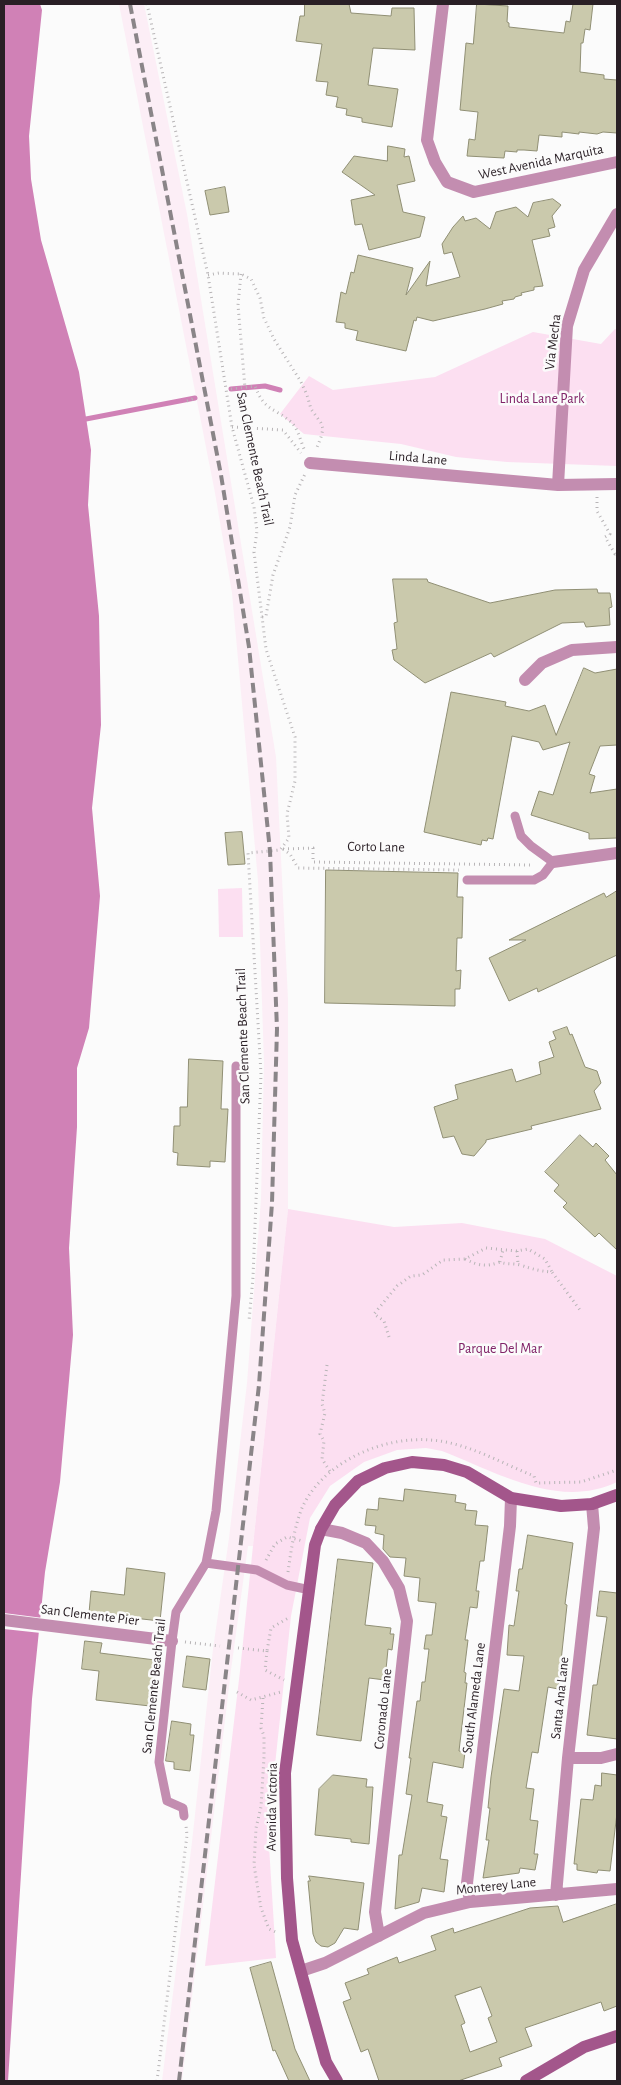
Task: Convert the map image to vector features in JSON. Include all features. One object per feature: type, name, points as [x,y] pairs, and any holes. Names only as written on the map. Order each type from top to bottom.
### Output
[{"type":"main road","name":"Avenida Victoria","points":[[337,2081],[326,2062],[292,1940],[287,1878],[286,1773],[315,1545],[321,1529],[335,1505],[358,1481],[385,1468],[412,1462],[444,1465],[467,1472],[511,1498]]},
{"type":"main road","points":[[511,1498],[561,1506],[592,1504],[617,1495]]},
{"type":"main road","points":[[534,2079],[584,2047],[617,2036]]},
{"type":"street","name":"West Avenida Marquita","points":[[443,4],[427,140],[435,162],[447,182],[474,192],[617,162]]},
{"type":"street","name":"Via Mecha","points":[[558,485],[567,326],[584,270],[617,214]]},
{"type":"street","name":"Linda Lane","points":[[310,463],[558,485],[617,484]]},
{"type":"street","points":[[525,680],[542,663],[572,650],[617,647]]},
{"type":"street","points":[[553,862],[617,853]]},
{"type":"street","name":"South Alameda Lane","points":[[470,1902],[467,1883],[510,1526],[511,1498]]},
{"type":"street","name":"Santa Ana Lane","points":[[556,1895],[568,1758],[594,1528],[592,1504]]},
{"type":"street","name":"Coronado Lane","points":[[321,1529],[342,1533],[366,1543],[383,1561],[399,1588],[408,1622],[375,1912],[379,1936]]},
{"type":"street","name":"San Clemente Pier","points":[[4,1620],[177,1642]]},
{"type":"street","points":[[568,1758],[601,1758],[617,1754]]},
{"type":"street","name":"Monterey Lane","points":[[301,1971],[325,1963],[424,1913],[470,1902],[617,1889]]},
{"type":"lane","points":[[466,875],[534,880],[543,875],[553,862],[521,836],[515,816]]},
{"type":"lane","name":"San Clemente Beach Trail","points":[[184,1816],[183,1808],[167,1801],[160,1762],[177,1642],[176,1612],[206,1563],[216,1511],[236,1296],[236,1066]]},
{"type":"lane","points":[[206,1563],[257,1570],[287,1585],[310,1590]]},
{"type":"path","name":"San Clemente Beach Trail","points":[[147,4],[208,275],[232,427],[254,507],[257,531],[254,552],[266,650],[295,737],[295,781],[287,814],[289,838],[282,849],[248,853],[261,1074],[253,1276],[248,1325]]},
{"type":"path","points":[[208,275],[219,273],[241,274],[251,280],[260,298],[264,318],[308,395],[311,409],[323,429],[295,495],[290,527],[273,575],[266,616],[262,617]]},
{"type":"path","points":[[241,274],[238,305],[245,388]]},
{"type":"path","points":[[231,390],[255,386],[261,400],[276,413],[292,423],[310,463]]},
{"type":"path","points":[[187,401],[195,398]]},
{"type":"path","points":[[232,427],[282,430],[310,463]]},
{"type":"path","points":[[597,511],[610,534],[605,537],[614,554],[617,553]]},
{"type":"path","name":"Corto Lane","points":[[282,849],[313,848],[314,862],[530,865],[553,862]]},
{"type":"path","points":[[282,849],[290,854],[298,868],[466,875]]},
{"type":"path","points":[[389,1337],[384,1321],[374,1314],[397,1286],[411,1276],[422,1275],[444,1260],[465,1259],[486,1248],[517,1251],[528,1249],[545,1259],[552,1272],[580,1310]]},
{"type":"path","points":[[500,1262],[503,1250]]},
{"type":"path","points":[[517,1251],[518,1264]]},
{"type":"path","points":[[465,1259],[478,1266],[489,1266],[500,1262],[508,1265],[518,1264],[532,1270],[552,1272]]},
{"type":"path","points":[[327,1365],[322,1404],[325,1413],[320,1434],[324,1441],[322,1459],[331,1473]]},
{"type":"path","points":[[268,1556],[275,1544],[287,1537]]},
{"type":"path","points":[[265,1670],[271,1628]]},
{"type":"path","points":[[177,1642],[220,1646]]},
{"type":"path","points":[[238,1648],[267,1651]]},
{"type":"path","points":[[237,1692],[250,1700],[298,1687]]},
{"type":"path","points":[[263,1698],[261,1728],[264,1736],[264,1757],[261,1807],[256,1828],[254,1865],[261,1908],[269,1929],[292,1940]]},
{"type":"path","points":[[157,2081],[187,1836],[184,1816]]},
{"type":"shaded area","points":[[4,4],[40,4],[42,10],[29,136],[31,179],[41,240],[79,372],[91,450],[88,505],[99,616],[101,725],[92,808],[100,896],[89,1028],[77,1068],[77,1127],[69,1248],[73,1335],[60,1482],[45,1572],[32,1699],[8,2081],[4,2081]]},
{"type":"shaded area","points":[[119,4],[144,4],[187,214],[276,757],[288,999],[288,1209],[253,1546],[248,1546],[231,1670],[182,2081],[162,2081],[192,1842],[213,1649],[229,1538],[247,1383],[261,1199],[264,1063],[258,881],[232,593],[215,493]]},
{"type":"green space","name":"Linda Lane Park","points":[[615,329],[617,330],[617,466],[507,462],[456,457],[401,444],[304,434],[280,414],[309,376],[333,390],[435,377],[533,332],[601,344]]},
{"type":"green space","points":[[242,888],[243,937],[219,937],[218,889]]},
{"type":"green space","name":"Parque Del Mar","points":[[288,1209],[394,1227],[462,1223],[545,1239],[617,1276],[617,1482],[595,1490],[573,1492],[550,1490],[528,1485],[442,1451],[426,1448],[397,1450],[364,1462],[330,1486],[310,1518],[291,1616],[268,1830],[276,1958],[205,1966],[240,1671]]},
{"type":"pier","points":[[4,1613],[43,1618],[41,1633],[4,1629]]},
{"type":"building","points":[[305,4],[349,4],[351,13],[391,16],[392,8],[414,8],[415,50],[373,48],[368,85],[398,89],[392,127],[362,122],[362,118],[346,115],[347,109],[336,107],[338,97],[326,95],[328,82],[316,81],[322,44],[296,41],[300,16],[304,16]]},
{"type":"building","points":[[477,4],[508,6],[507,22],[509,27],[564,33],[566,21],[570,22],[573,4],[593,4],[590,30],[585,29],[583,43],[581,43],[580,72],[604,75],[604,79],[617,80],[617,133],[603,132],[597,134],[579,132],[579,134],[562,132],[562,137],[539,135],[537,151],[505,151],[504,158],[467,156],[469,139],[475,140],[478,112],[460,110],[466,43],[473,44]]},
{"type":"building","points":[[388,146],[405,149],[404,157],[409,156],[415,181],[397,185],[403,212],[425,217],[420,237],[369,250],[362,224],[355,225],[351,200],[375,195],[342,172],[354,156],[387,161]]},
{"type":"building","points":[[225,187],[229,212],[210,215],[205,191]]},
{"type":"building","points":[[553,199],[561,205],[552,216],[555,227],[548,229],[550,236],[532,240],[543,286],[534,287],[534,290],[521,293],[522,295],[514,299],[502,301],[503,304],[485,309],[433,321],[417,317],[416,321],[414,320],[406,351],[356,340],[358,331],[345,328],[345,323],[336,322],[341,292],[346,294],[351,272],[354,273],[358,255],[413,268],[406,295],[430,261],[426,286],[460,277],[452,252],[444,254],[442,244],[463,216],[465,221],[476,218],[490,229],[496,212],[516,207],[528,217],[533,203]]},
{"type":"building","points":[[393,579],[427,579],[428,582],[490,603],[555,590],[597,589],[598,593],[610,593],[612,607],[609,608],[610,625],[586,627],[584,622],[562,623],[494,657],[491,653],[425,683],[394,660],[392,650],[397,649],[394,623],[397,622]]},
{"type":"building","points":[[584,668],[595,673],[617,669],[617,745],[600,746],[589,774],[595,776],[590,793],[617,789],[617,838],[589,839],[589,833],[531,815],[539,791],[553,795],[570,742],[543,750],[539,742],[512,736],[493,839],[482,840],[481,845],[424,832],[451,692],[506,702],[505,706],[529,711],[545,705],[556,735]]},
{"type":"building","points":[[242,832],[245,864],[228,865],[225,833]]},
{"type":"building","points":[[326,870],[458,873],[457,897],[463,897],[462,938],[457,938],[456,971],[461,970],[460,989],[455,989],[455,1006],[325,1003]]},
{"type":"building","points":[[617,891],[617,955],[538,992],[537,988],[509,1001],[489,958],[526,940],[509,940],[604,893],[606,897]]},
{"type":"building","points":[[567,1027],[570,1035],[572,1034],[585,1067],[597,1071],[601,1083],[594,1091],[601,1109],[531,1126],[532,1129],[486,1140],[474,1156],[462,1154],[454,1136],[443,1138],[434,1107],[458,1099],[455,1085],[512,1069],[516,1082],[541,1074],[539,1062],[554,1057],[549,1042],[556,1039],[553,1032]]},
{"type":"building","points":[[189,1059],[223,1061],[221,1109],[228,1109],[225,1162],[210,1161],[210,1167],[177,1165],[178,1153],[173,1152],[174,1126],[180,1126],[180,1107],[187,1107]]},
{"type":"building","points":[[580,1135],[593,1147],[596,1143],[609,1156],[605,1160],[617,1175],[617,1250],[599,1233],[595,1237],[563,1207],[567,1203],[554,1191],[559,1185],[545,1172]]},
{"type":"building","points":[[405,1489],[456,1495],[455,1502],[466,1504],[465,1510],[477,1511],[475,1525],[488,1526],[484,1561],[480,1561],[476,1591],[479,1591],[477,1608],[470,1607],[465,1640],[468,1640],[464,1672],[466,1673],[465,1683],[467,1683],[459,1751],[465,1752],[463,1768],[433,1762],[427,1802],[443,1805],[441,1816],[447,1817],[440,1859],[448,1860],[444,1892],[422,1888],[419,1902],[395,1909],[399,1855],[402,1855],[412,1795],[406,1794],[411,1758],[409,1758],[417,1701],[420,1701],[422,1682],[425,1682],[429,1649],[424,1649],[426,1635],[432,1635],[436,1603],[418,1601],[420,1578],[404,1576],[406,1558],[390,1557],[383,1549],[384,1535],[375,1533],[376,1526],[365,1525],[367,1509],[378,1510],[379,1498],[403,1501]]},
{"type":"building","points":[[528,1535],[573,1543],[565,1604],[567,1605],[558,1689],[548,1687],[538,1753],[532,1752],[526,1788],[534,1789],[530,1820],[538,1821],[534,1854],[538,1854],[535,1870],[520,1868],[519,1873],[483,1878],[489,1840],[486,1840],[491,1777],[504,1689],[519,1691],[524,1656],[507,1655],[509,1625],[514,1626],[519,1591],[516,1591],[519,1569],[522,1569]]},
{"type":"building","points":[[338,1559],[373,1563],[365,1625],[391,1628],[390,1634],[394,1634],[392,1650],[388,1649],[385,1680],[369,1678],[361,1741],[317,1735]]},
{"type":"building","points":[[127,1568],[165,1573],[160,1621],[89,1613],[91,1591],[124,1595]]},
{"type":"building","points":[[600,1591],[617,1593],[617,1739],[587,1735],[593,1685],[597,1685],[607,1617],[597,1616]]},
{"type":"building","points":[[85,1641],[102,1643],[100,1653],[155,1660],[150,1706],[96,1700],[99,1671],[82,1669]]},
{"type":"building","points":[[187,1656],[210,1659],[206,1690],[183,1687]]},
{"type":"building","points":[[172,1721],[191,1724],[190,1735],[194,1735],[190,1771],[174,1769],[174,1762],[166,1761]]},
{"type":"building","points":[[602,1773],[617,1775],[617,1813],[610,1871],[598,1870],[597,1873],[577,1870],[577,1864],[574,1864],[581,1799],[593,1800],[595,1785],[601,1786]]},
{"type":"building","points":[[333,1775],[367,1779],[366,1787],[373,1787],[369,1844],[351,1842],[351,1839],[315,1835],[319,1789]]},
{"type":"building","points":[[309,1876],[364,1883],[358,1930],[344,1928],[335,1943],[328,1947],[321,1946],[316,1942],[313,1934]]},
{"type":"building","points":[[617,1904],[617,2006],[604,2011],[601,2002],[525,2028],[532,2046],[499,2058],[502,2066],[458,2081],[379,2081],[368,2049],[361,2052],[343,2002],[351,1999],[345,1983],[369,1974],[367,1969],[397,1957],[399,1963],[436,1950],[431,1936],[453,1928],[454,1933],[530,1908],[558,1906],[563,1922]],"holes":[[[481,1987],[492,2016],[488,2018],[497,2042],[470,2052],[461,2025],[465,2023],[455,1996]]]},
{"type":"building","points":[[271,1962],[295,2049],[310,2081],[289,2081],[275,2050],[273,2051],[250,1968]]},
{"type":"waterway","points":[[231,389],[265,386],[280,390]]},
{"type":"waterway","points":[[86,419],[195,398]]},
{"type":"railway","points":[[130,4],[221,475],[249,647],[270,851],[277,1029],[272,1203],[259,1385],[179,2081]]}]
